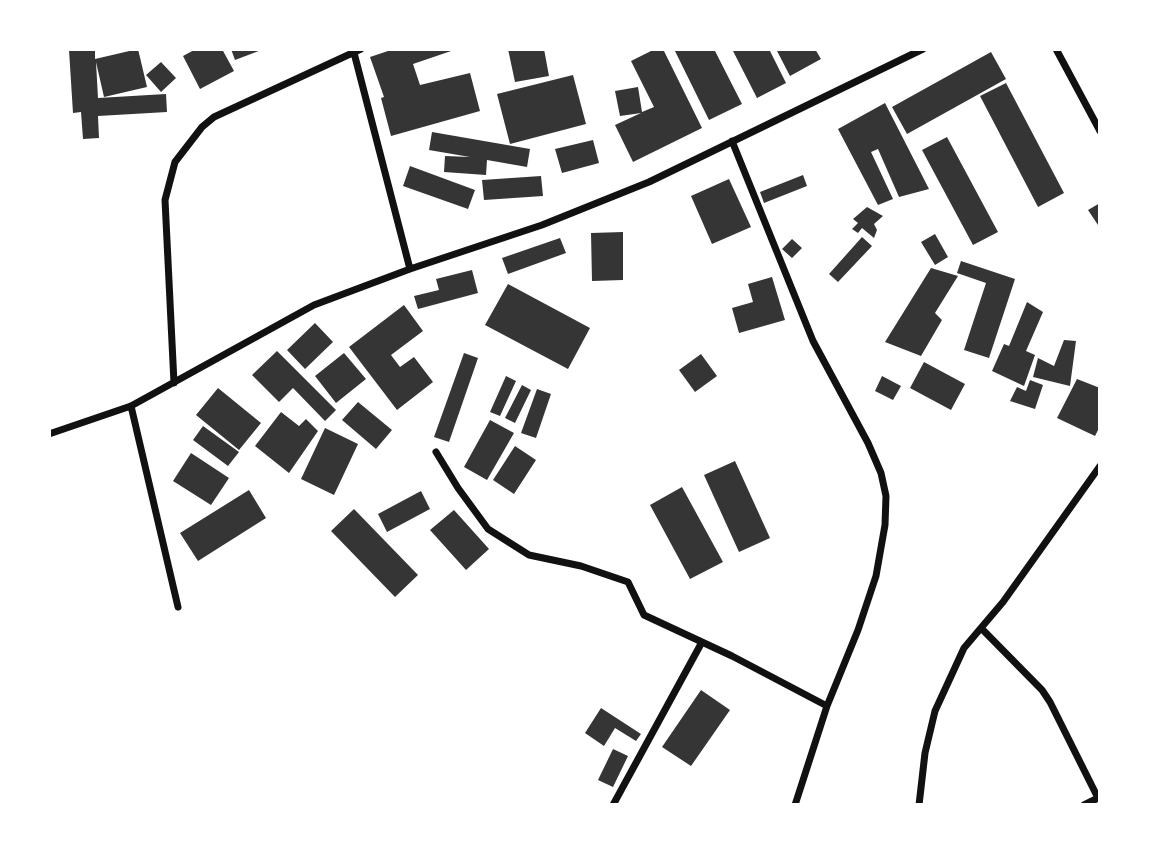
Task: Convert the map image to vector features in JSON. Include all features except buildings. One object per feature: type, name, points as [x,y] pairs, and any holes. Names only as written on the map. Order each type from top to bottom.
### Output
[{"type":"street","points":[[49,434],[131,406],[314,304],[542,225],[649,181],[923,49]]},
{"type":"street","points":[[1056,49],[1100,131]]},
{"type":"street","points":[[174,383],[166,200],[175,162],[202,127],[214,117],[356,50],[410,269]]},
{"type":"street","points":[[732,141],[813,341],[868,443],[886,496],[885,525],[876,576],[858,630],[827,706],[795,805]]},
{"type":"street","points":[[131,406],[178,607]]},
{"type":"street","points":[[436,452],[488,529],[529,555],[581,566],[628,582],[644,615],[827,706]]},
{"type":"street","points":[[919,805],[923,765],[934,711],[964,648],[982,629],[1100,466]]},
{"type":"street","points":[[982,629],[1042,690],[1050,702],[1099,798],[1084,805]]},
{"type":"street","points":[[613,805],[702,642]]}]
